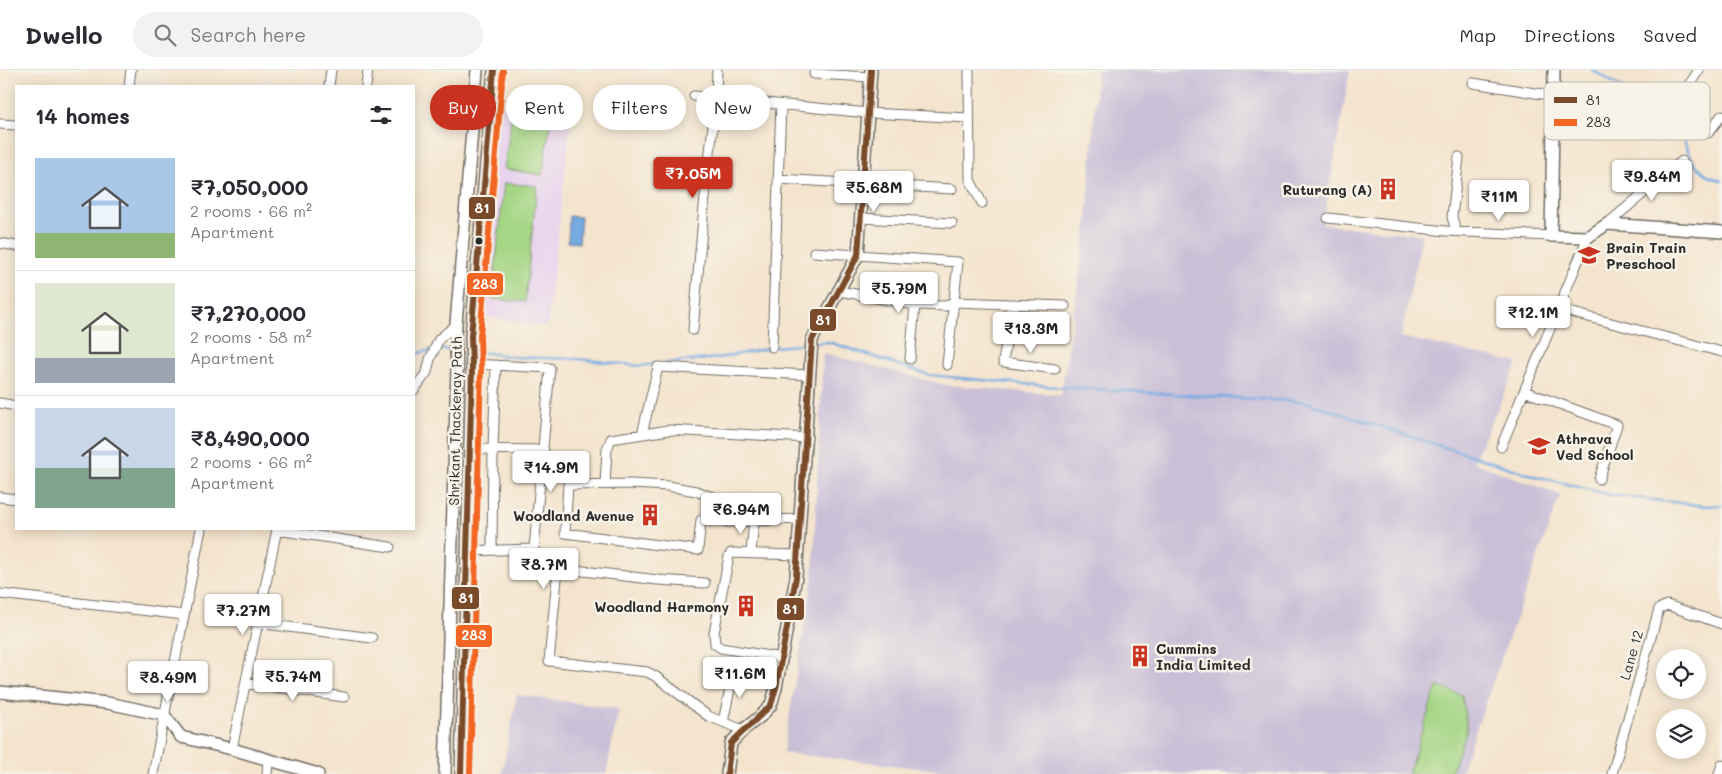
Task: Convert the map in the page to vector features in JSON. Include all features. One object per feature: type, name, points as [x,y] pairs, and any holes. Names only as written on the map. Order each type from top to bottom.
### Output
[{"type":"street","points":[[129,85],[131,70]]},
{"type":"street","points":[[329,85],[331,70]]},
{"type":"street","points":[[366,85],[368,70]]},
{"type":"street","name":"Shrikant Thackeray Path","points":[[445,774],[456,357],[455,331],[477,70]]},
{"type":"street","name":"Shrikant Thackeray Path","points":[[461,774],[472,361],[471,336],[494,70]]},
{"type":"street","points":[[716,85],[717,70]]},
{"type":"street","points":[[969,70],[970,180],[982,203]]},
{"type":"street","points":[[1691,82],[1699,70]]},
{"type":"street","points":[[727,774],[731,744],[743,730],[761,716],[771,705],[776,688],[796,577],[812,344],[858,255],[871,74],[814,74]]},
{"type":"street","points":[[1473,83],[1544,94]]},
{"type":"street","points":[[770,104],[868,113],[969,118]]},
{"type":"street","points":[[772,347],[781,105]]},
{"type":"street","points":[[1710,130],[1722,115]]},
{"type":"street","points":[[0,124],[15,125]]},
{"type":"street","points":[[693,330],[712,130]]},
{"type":"street","points":[[1551,236],[1553,140]]},
{"type":"street","points":[[1456,231],[1452,218],[1459,157]]},
{"type":"street","points":[[1501,447],[1588,237],[1607,224],[1682,161]]},
{"type":"street","points":[[778,179],[952,189]]},
{"type":"street","points":[[861,218],[952,223]]},
{"type":"street","points":[[1328,218],[1456,231],[1588,237]]},
{"type":"street","points":[[1607,224],[1722,232]]},
{"type":"street","points":[[0,243],[15,246]]},
{"type":"street","points":[[814,252],[958,262],[947,365]]},
{"type":"street","points":[[839,291],[915,305],[946,306],[954,302],[1065,306]]},
{"type":"street","points":[[1012,304],[1003,362],[1055,370]]},
{"type":"street","points":[[910,359],[915,305]]},
{"type":"street","points":[[1558,309],[1722,352]]},
{"type":"street","points":[[415,389],[427,372],[430,359],[439,339],[455,331]]},
{"type":"street","points":[[467,551],[534,549],[550,368],[496,365],[472,361]]},
{"type":"street","points":[[492,550],[492,449],[496,365]]},
{"type":"street","points":[[642,434],[658,368],[810,375]]},
{"type":"street","points":[[1524,391],[1617,425],[1599,479]]},
{"type":"street","points":[[0,402],[15,406]]},
{"type":"street","points":[[605,484],[607,449],[611,439],[669,430],[807,438]]},
{"type":"street","points":[[470,448],[544,450]]},
{"type":"street","points":[[744,521],[715,498],[696,491],[668,486],[631,484],[568,485],[565,532],[698,550],[701,520],[728,522],[799,518]]},
{"type":"street","points":[[0,497],[15,499]]},
{"type":"street","points":[[750,553],[754,520]]},
{"type":"street","points":[[153,774],[201,530]]},
{"type":"street","points":[[232,749],[277,530],[390,547]]},
{"type":"street","points":[[782,658],[721,648],[715,644],[714,633],[731,553],[797,555]]},
{"type":"street","points":[[705,583],[658,580],[558,568],[548,661],[647,672],[708,716],[743,730]]},
{"type":"street","points":[[0,594],[184,615]]},
{"type":"street","name":"Lane 12","points":[[1612,774],[1659,609],[1667,606],[1722,624]]},
{"type":"street","points":[[258,623],[372,638]]},
{"type":"street","points":[[723,722],[734,670]]},
{"type":"street","points":[[246,684],[344,697]]},
{"type":"street","points":[[0,692],[108,703],[164,715],[181,738],[232,749],[318,774]]},
{"type":"street","points":[[267,774],[268,760]]},
{"type":"street","points":[[1720,774],[1722,764]]},
{"type":"shaded area","points":[[1097,70],[1350,70],[1323,224],[1422,235],[1401,337],[1518,363],[1473,462],[1560,495],[1460,774],[974,774],[783,753],[813,576],[823,353],[946,385],[1061,395],[1087,225]]},
{"type":"shaded area","points":[[498,95],[506,96],[506,130],[570,130],[547,327],[485,317]]},
{"type":"shaded area","points":[[517,695],[619,709],[606,774],[502,774]]},
{"type":"green space","points":[[510,130],[549,130],[542,175],[504,169]]},
{"type":"green space","points":[[504,183],[537,186],[525,302],[492,299]]},
{"type":"green space","points":[[1437,686],[1462,695],[1467,730],[1450,774],[1408,774]]},
{"type":"water","points":[[569,216],[581,217],[579,243],[568,242]]},
{"type":"waterway","points":[[1592,70],[1613,82]]},
{"type":"waterway","points":[[1684,140],[1694,164],[1709,176],[1722,181]]},
{"type":"waterway","points":[[815,343],[829,342],[929,375],[1057,387],[1305,402],[1535,476],[1610,495],[1706,506],[1722,505]]},
{"type":"waterway","points":[[775,347],[809,344]]},
{"type":"waterway","points":[[666,363],[718,358],[770,348]]},
{"type":"waterway","points":[[437,349],[452,350]]},
{"type":"waterway","points":[[415,354],[432,350]]},
{"type":"waterway","points":[[475,351],[514,357],[578,359],[640,366],[656,364]]},
{"type":"transit line","name":"81","points":[[461,774],[472,369],[471,336],[494,70]]},
{"type":"transit line","name":"81","points":[[727,774],[731,743],[771,705],[776,688],[796,577],[812,340],[858,255],[871,70]]},
{"type":"transit line","name":"283","points":[[470,774],[481,369],[480,336],[503,71]]},
{"type":"place","name":"Ruturang (A)","points":[[1388,189]]},
{"type":"place","name":"Brain Train Preschool","points":[[1589,255]]},
{"type":"place","name":"Athrava Ved School","points":[[1539,446]]},
{"type":"place","name":"Woodland Avenue","points":[[650,515]]},
{"type":"place","name":"Woodland Harmony","points":[[746,606]]},
{"type":"place","name":"Cummins India Limited","points":[[1140,656]]}]
